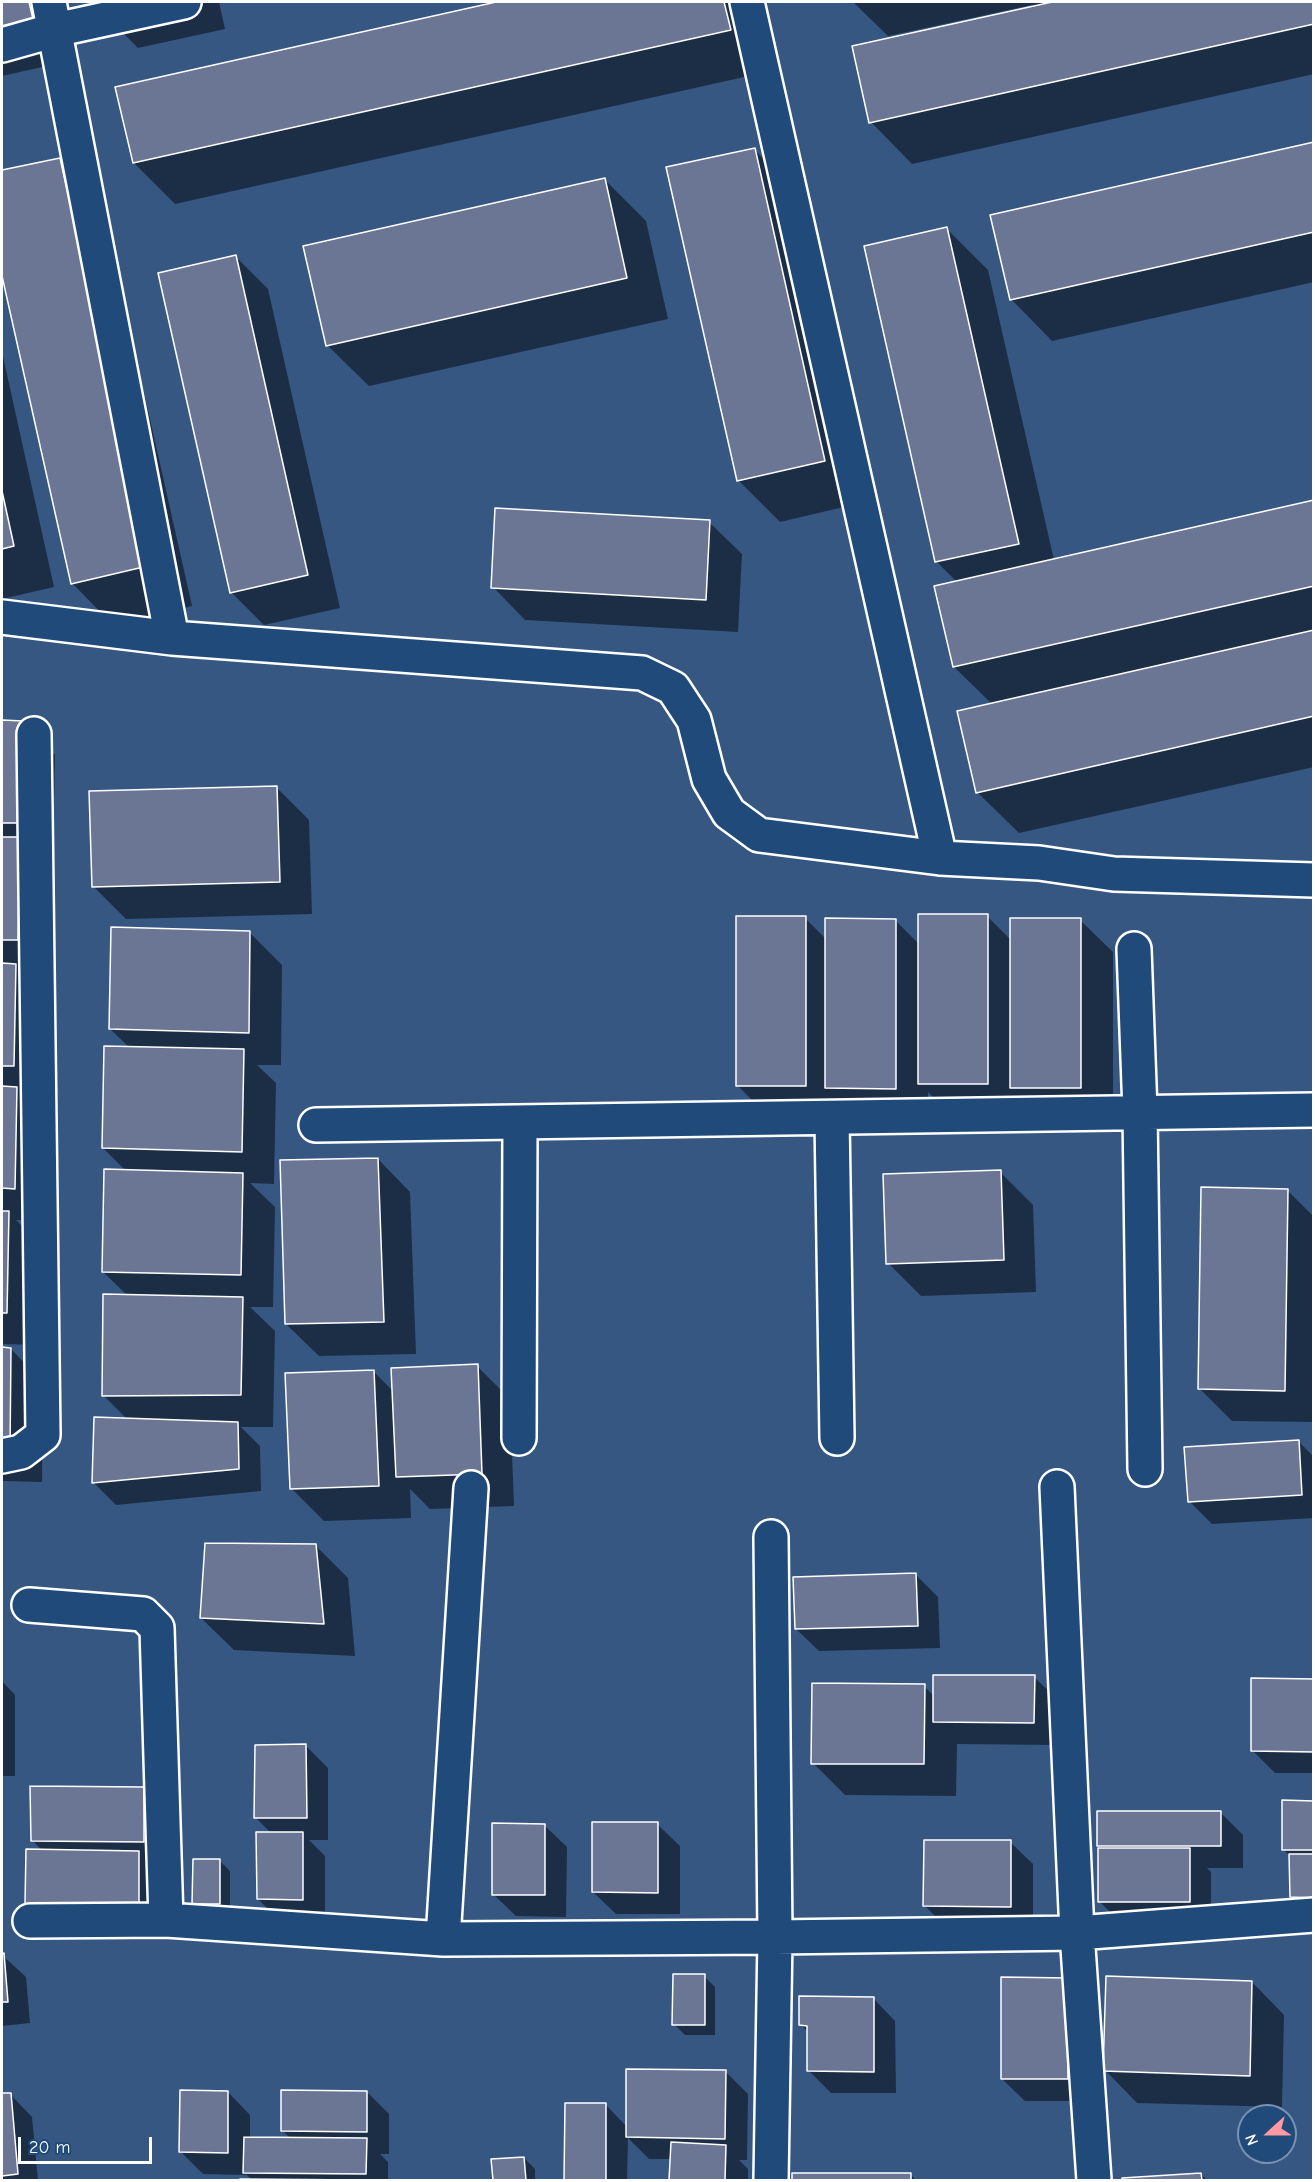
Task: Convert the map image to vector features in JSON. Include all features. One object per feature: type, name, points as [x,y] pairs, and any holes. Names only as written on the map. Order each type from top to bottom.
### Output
[{"type":"street","points":[[2,45],[52,16],[184,2]]},
{"type":"street","points":[[747,2],[940,858]]},
{"type":"street","points":[[52,16],[172,638]]},
{"type":"street","points":[[2,617],[172,638],[642,673],[673,688],[694,720],[709,779],[729,813],[759,835],[940,858],[1039,862],[1114,874],[1314,880]]},
{"type":"street","points":[[2,1456],[21,1452],[43,1435],[34,734]]},
{"type":"street","points":[[1134,949],[1140,1112],[1145,1468]]},
{"type":"street","points":[[316,1125],[1314,1110]]},
{"type":"street","points":[[832,1118],[837,1438]]},
{"type":"street","points":[[519,1438],[520,1122]]},
{"type":"street","points":[[1057,1487],[1077,1933],[1094,2181]]},
{"type":"street","points":[[443,1938],[471,1488]]},
{"type":"street","points":[[771,1537],[775,1937],[771,2181]]},
{"type":"street","points":[[28,1605],[143,1614],[158,1628],[166,1920]]},
{"type":"street","points":[[30,1921],[166,1920],[443,1938],[775,1937],[1077,1933],[1314,1915]]},
{"type":"building","points":[[2,2],[29,2],[33,19],[2,26]]},
{"type":"building","points":[[496,2],[724,2],[731,30],[133,163],[115,87]]},
{"type":"building","points":[[1052,2],[1314,2],[1314,24],[869,123],[852,46]]},
{"type":"building","points":[[1314,142],[1314,232],[1010,300],[990,215]]},
{"type":"building","points":[[755,148],[825,461],[737,481],[666,167]]},
{"type":"building","points":[[60,158],[152,565],[71,584],[2,276],[2,170]]},
{"type":"building","points":[[605,178],[627,278],[326,346],[303,246]]},
{"type":"building","points":[[947,227],[1019,544],[935,562],[864,246]]},
{"type":"building","points":[[236,255],[308,575],[230,593],[158,273]]},
{"type":"building","points":[[2,491],[14,546],[2,549]]},
{"type":"building","points":[[1314,500],[1314,586],[953,667],[934,586]]},
{"type":"building","points":[[495,508],[710,520],[706,600],[491,588]]},
{"type":"building","points":[[1314,630],[1314,716],[976,793],[957,711]]},
{"type":"building","points":[[2,720],[23,721],[21,823],[2,823]]},
{"type":"building","points":[[277,786],[280,882],[92,887],[89,791]]},
{"type":"building","points":[[2,837],[20,837],[18,940],[2,940]]},
{"type":"building","points":[[918,914],[988,914],[988,1084],[918,1084]]},
{"type":"building","points":[[736,916],[806,916],[806,1086],[736,1086]]},
{"type":"building","points":[[825,918],[896,919],[896,1089],[825,1088]]},
{"type":"building","points":[[1010,918],[1081,918],[1081,1088],[1010,1088]]},
{"type":"building","points":[[111,927],[250,931],[249,1033],[109,1029]]},
{"type":"building","points":[[2,963],[16,964],[14,1066],[2,1066]]},
{"type":"building","points":[[104,1046],[244,1049],[242,1152],[102,1148]]},
{"type":"building","points":[[2,1086],[17,1087],[15,1189],[2,1188]]},
{"type":"building","points":[[378,1158],[384,1322],[285,1324],[280,1160]]},
{"type":"building","points":[[104,1169],[243,1173],[241,1275],[102,1272]]},
{"type":"building","points":[[1001,1170],[1004,1260],[886,1264],[883,1174]]},
{"type":"building","points":[[1201,1187],[1288,1189],[1285,1391],[1198,1389]]},
{"type":"building","points":[[2,1211],[9,1211],[7,1313],[2,1313]]},
{"type":"building","points":[[103,1294],[243,1297],[241,1395],[102,1396]]},
{"type":"building","points":[[2,1347],[11,1348],[10,1450],[2,1450]]},
{"type":"building","points":[[478,1364],[482,1474],[396,1477],[391,1368]]},
{"type":"building","points":[[374,1370],[379,1486],[290,1489],[285,1373]]},
{"type":"building","points":[[94,1417],[238,1422],[239,1469],[92,1483]]},
{"type":"building","points":[[1299,1440],[1302,1495],[1188,1502],[1184,1447]]},
{"type":"building","points":[[205,1543],[316,1544],[324,1624],[200,1618]]},
{"type":"building","points":[[916,1573],[918,1626],[795,1629],[793,1577]]},
{"type":"building","points":[[933,1675],[1035,1675],[1034,1723],[933,1722]]},
{"type":"building","points":[[1251,1678],[1314,1679],[1314,1752],[1251,1751]]},
{"type":"building","points":[[812,1683],[925,1684],[924,1764],[811,1764]]},
{"type":"building","points":[[306,1744],[307,1818],[254,1818],[255,1745]]},
{"type":"building","points":[[30,1786],[144,1787],[144,1842],[31,1841]]},
{"type":"building","points":[[1282,1800],[1314,1801],[1314,1850],[1282,1850]]},
{"type":"building","points":[[1097,1811],[1221,1811],[1221,1846],[1097,1846]]},
{"type":"building","points":[[592,1822],[658,1822],[658,1893],[592,1892]]},
{"type":"building","points":[[492,1823],[545,1824],[545,1895],[492,1895]]},
{"type":"building","points":[[256,1832],[303,1832],[303,1900],[257,1899]]},
{"type":"building","points":[[924,1840],[1011,1840],[1011,1907],[923,1906]]},
{"type":"building","points":[[1098,1848],[1190,1848],[1190,1902],[1098,1902]]},
{"type":"building","points":[[26,1849],[139,1851],[139,1905],[25,1904]]},
{"type":"building","points":[[1289,1854],[1314,1854],[1314,1898],[1290,1897]]},
{"type":"building","points":[[193,1859],[220,1859],[220,1904],[192,1904]]},
{"type":"building","points":[[4,1953],[8,2002],[2,2002],[2,1954]]},
{"type":"building","points":[[673,1974],[705,1974],[705,2025],[672,2025]]},
{"type":"building","points":[[1106,1976],[1252,1981],[1250,2076],[1103,2071]]},
{"type":"building","points":[[1001,1977],[1068,1978],[1068,2079],[1001,2079]]},
{"type":"building","points":[[799,1996],[874,1997],[874,2072],[807,2071],[807,2026],[799,2025]]},
{"type":"building","points":[[626,2069],[726,2070],[725,2139],[626,2137]]},
{"type":"building","points":[[180,2090],[228,2091],[228,2153],[179,2152]]},
{"type":"building","points":[[281,2090],[367,2091],[367,2132],[281,2131]]},
{"type":"building","points":[[2,2093],[11,2093],[18,2174],[2,2176]]},
{"type":"building","points":[[565,2103],[606,2103],[606,2180],[564,2180]]},
{"type":"building","points":[[244,2137],[367,2138],[366,2174],[243,2173]]},
{"type":"building","points":[[671,2142],[726,2145],[725,2180],[669,2180]]},
{"type":"building","points":[[524,2157],[526,2180],[493,2180],[491,2159]]},
{"type":"building","points":[[792,2173],[911,2173],[911,2180],[792,2180]]},
{"type":"building","points":[[1201,2173],[1202,2180],[1122,2180],[1122,2178]]},
{"type":"building","points":[[240,2179],[361,2180],[240,2180]]}]
